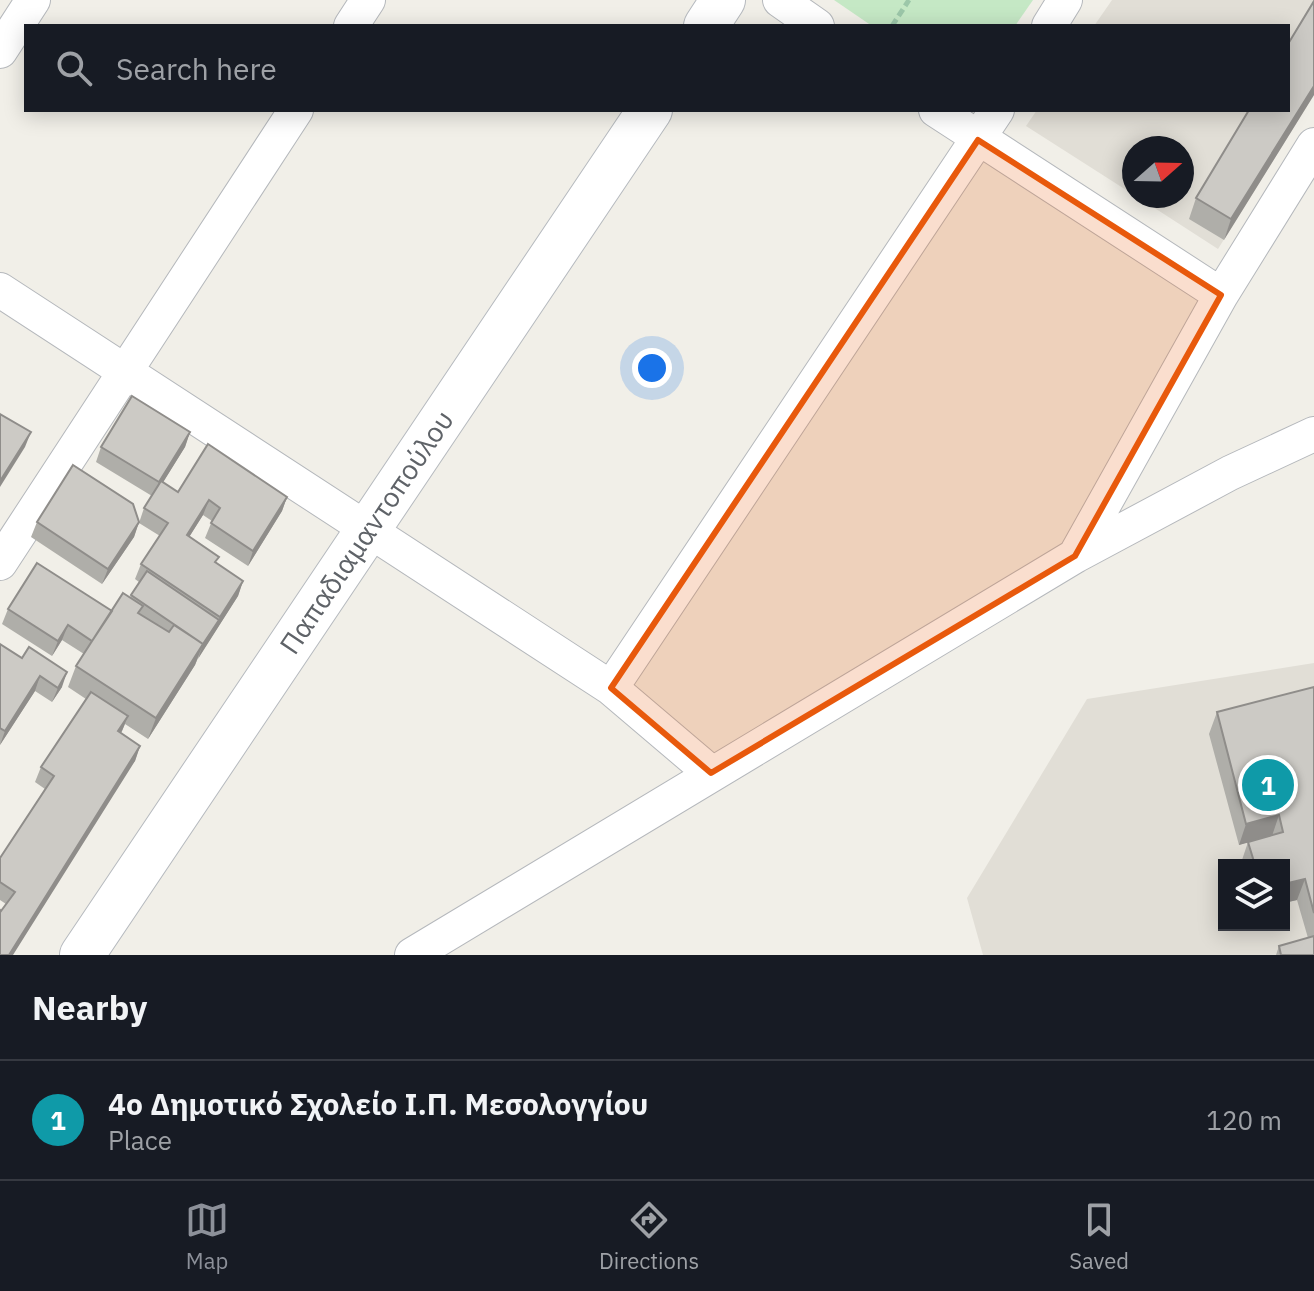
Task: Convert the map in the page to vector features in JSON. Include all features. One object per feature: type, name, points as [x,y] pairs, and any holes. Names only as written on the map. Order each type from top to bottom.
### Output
[{"type":"main road","points":[[707,24],[723,0]]},
{"type":"main road","name":"Παπαδιαμαντοπούλου","points":[[82,955],[649,112]]},
{"type":"street","points":[[0,51],[33,0]]},
{"type":"street","points":[[352,24],[368,0]]},
{"type":"street","points":[[780,0],[814,24]]},
{"type":"street","points":[[1050,24],[1065,0]]},
{"type":"street","points":[[0,563],[295,112]]},
{"type":"street","points":[[939,112],[1221,295]]},
{"type":"street","points":[[611,688],[996,112]]},
{"type":"street","points":[[1075,556],[1221,295],[1314,145]]},
{"type":"street","points":[[0,290],[369,527],[611,688],[711,773]]},
{"type":"street","points":[[412,955],[1075,556],[1230,473],[1312,441]]},
{"type":"path","points":[[893,24],[909,0]]},
{"type":"highlighted area","points":[[978,140],[1221,295],[1075,556],[1046,576],[711,773],[611,688]]},
{"type":"shaded area","points":[[1112,0],[1314,0],[1314,95],[1218,249],[1155,208],[1194,208],[1194,136],[1122,136],[1122,187],[1026,126],[1036,112],[1290,112],[1290,24],[1095,24]]},
{"type":"shaded area","points":[[1314,663],[1314,955],[983,955],[967,898],[1087,699]]},
{"type":"green space","points":[[834,0],[1033,0],[1016,24],[869,24]]},
{"type":"building","points":[[1314,1],[1314,86],[1231,219],[1196,198],[1248,112],[1290,112],[1290,41]]},
{"type":"building","points":[[132,396],[190,432],[159,482],[101,447]]},
{"type":"building","points":[[0,414],[31,432],[0,481]]},
{"type":"building","points":[[208,444],[287,497],[253,551],[211,523],[220,508],[209,500],[187,535],[219,557],[215,562],[243,581],[220,617],[141,564],[168,523],[144,508],[161,481],[178,492]]},
{"type":"building","points":[[73,465],[133,504],[139,522],[108,569],[37,522]]},
{"type":"building","points":[[37,563],[112,611],[92,641],[68,625],[58,641],[8,609]]},
{"type":"building","points":[[147,571],[219,620],[203,644],[131,595]]},
{"type":"building","points":[[123,593],[143,606],[138,613],[169,632],[174,625],[203,644],[156,718],[76,666]]},
{"type":"building","points":[[0,644],[22,658],[29,647],[67,672],[58,688],[40,676],[5,731],[0,728]]},
{"type":"building","points":[[1314,687],[1314,913],[1305,879],[1290,883],[1290,859],[1253,859],[1248,842],[1283,832],[1279,815],[1246,824],[1217,712]]},
{"type":"building","points":[[91,692],[128,716],[118,731],[140,746],[9,955],[0,955],[0,910],[15,892],[0,882],[0,858],[54,776],[41,767]]},
{"type":"building","points":[[1314,936],[1314,955],[1281,955],[1279,946]]},
{"type":"place","name":"4ο Δημοτικό Σχολείο Ι.Π. Μεσολογγίου","points":[[1268,785]]}]
